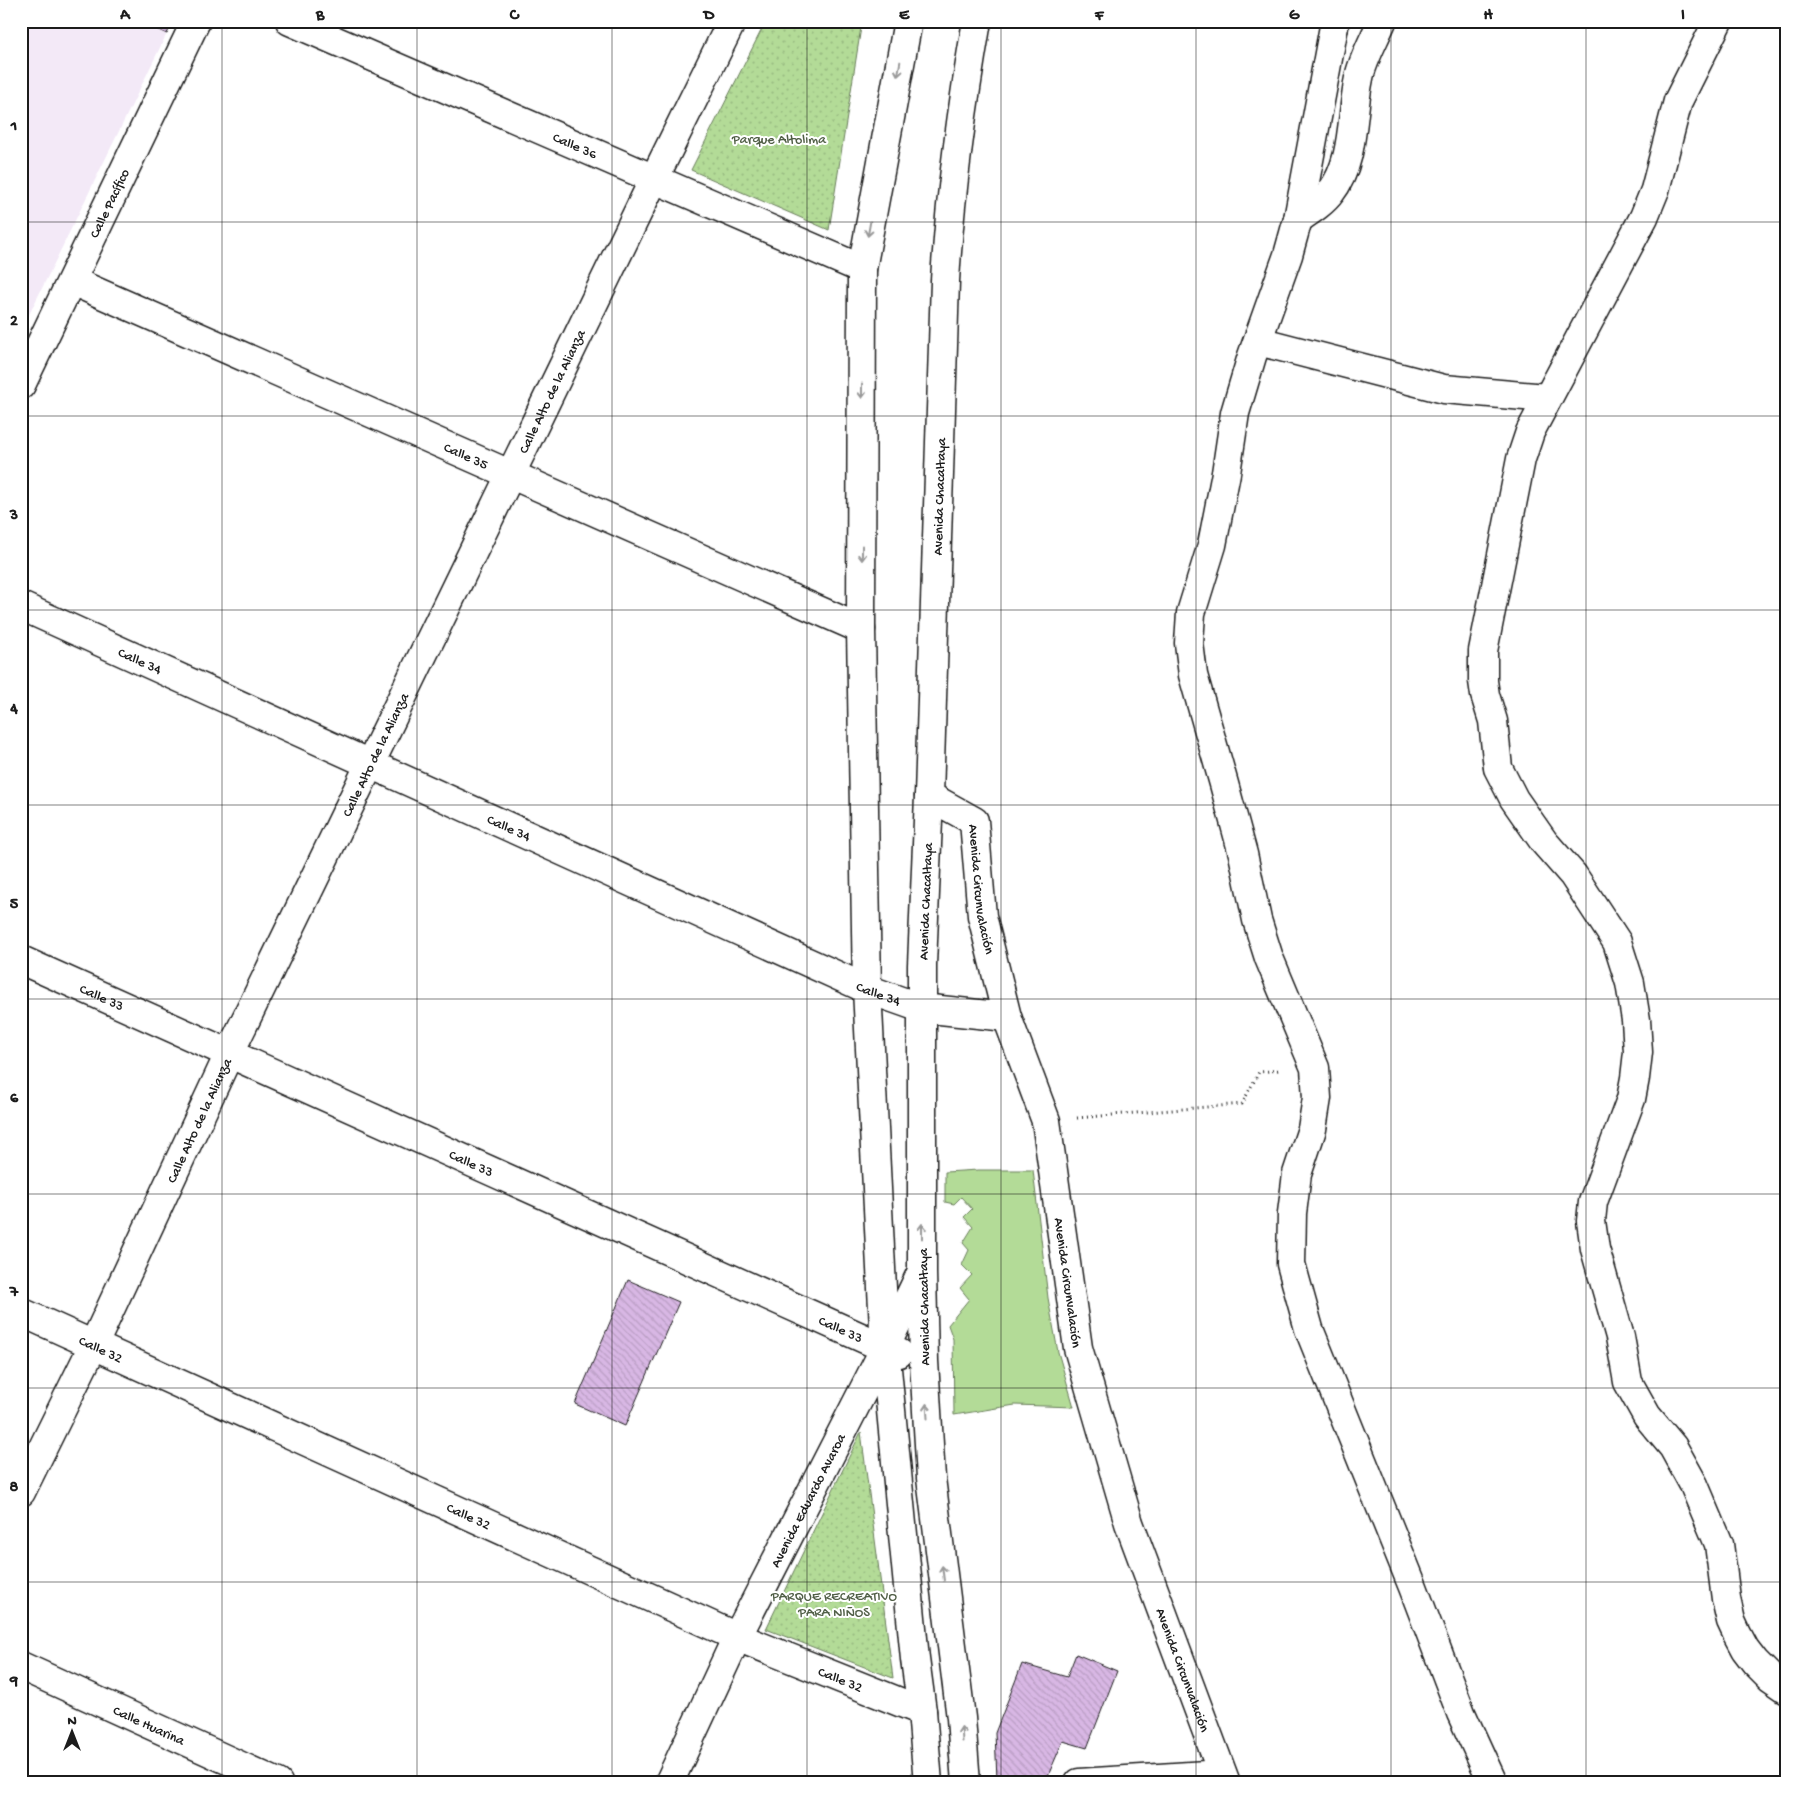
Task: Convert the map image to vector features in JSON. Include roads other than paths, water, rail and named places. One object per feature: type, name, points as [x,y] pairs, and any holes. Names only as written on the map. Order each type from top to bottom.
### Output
[{"type":"street","name":"Calle Pacífico","points":[[21,385],[196,21]]},
{"type":"street","name":"Calle 36","points":[[290,21],[862,269]]},
{"type":"street","name":"Calle Alto de la Alianza","points":[[21,1492],[94,1344],[230,1052],[732,21]]},
{"type":"street","points":[[908,21],[862,269],[862,629],[867,989],[885,1348],[928,1783]]},
{"type":"street","name":"Avenida Chacaltaya","points":[[966,1783],[961,1718],[931,1478],[924,1361],[921,1008],[948,224],[976,21]]},
{"type":"street","points":[[1335,21],[1298,219],[1236,413],[1212,545],[1191,613],[1189,643],[1193,675],[1236,828],[1257,920],[1269,958],[1314,1068],[1317,1098],[1312,1129],[1297,1174],[1292,1213],[1291,1264],[1309,1329],[1462,1714],[1493,1783]]},
{"type":"street","points":[[1298,219],[1317,206],[1331,193],[1342,174],[1352,131],[1359,76],[1382,21]]},
{"type":"street","points":[[1718,21],[1678,101],[1655,190],[1644,217],[1530,432],[1521,459],[1483,651],[1483,681],[1493,721],[1498,768],[1519,806],[1544,842],[1573,875],[1617,942],[1630,983],[1636,1020],[1638,1052],[1635,1078],[1631,1099],[1593,1202],[1591,1221],[1595,1249],[1620,1337],[1628,1382],[1647,1416],[1673,1447],[1698,1493],[1719,1544],[1726,1599],[1731,1621],[1745,1649],[1772,1678],[1787,1689]]},
{"type":"street","name":"Calle 35","points":[[72,281],[862,629]]},
{"type":"street","points":[[1258,341],[1444,389],[1547,398]]},
{"type":"street","name":"Calle 34","points":[[21,606],[867,989],[921,1008],[1007,1017]]},
{"type":"street","name":"Avenida Circunvalación","points":[[929,796],[974,821],[982,916],[1007,1017],[1046,1120],[1078,1348],[1129,1522],[1224,1778]]},
{"type":"street","name":"Calle 33","points":[[21,960],[230,1052],[885,1348],[924,1361]]},
{"type":"street","name":"Avenida Eduardo Avaroa","points":[[670,1783],[737,1637],[922,1272]]},
{"type":"street","name":"Calle 32","points":[[21,1312],[737,1637],[922,1711]]},
{"type":"street","name":"Calle Huarina","points":[[21,1666],[278,1783]]},
{"type":"street","points":[[1079,1783],[1224,1778]]},
{"type":"park label","name":"Parque Altolima","points":[[779,138]]},
{"type":"park label","name":"PARQUE RECREATIVO PARA NIÑOS","points":[[834,1604]]}]
